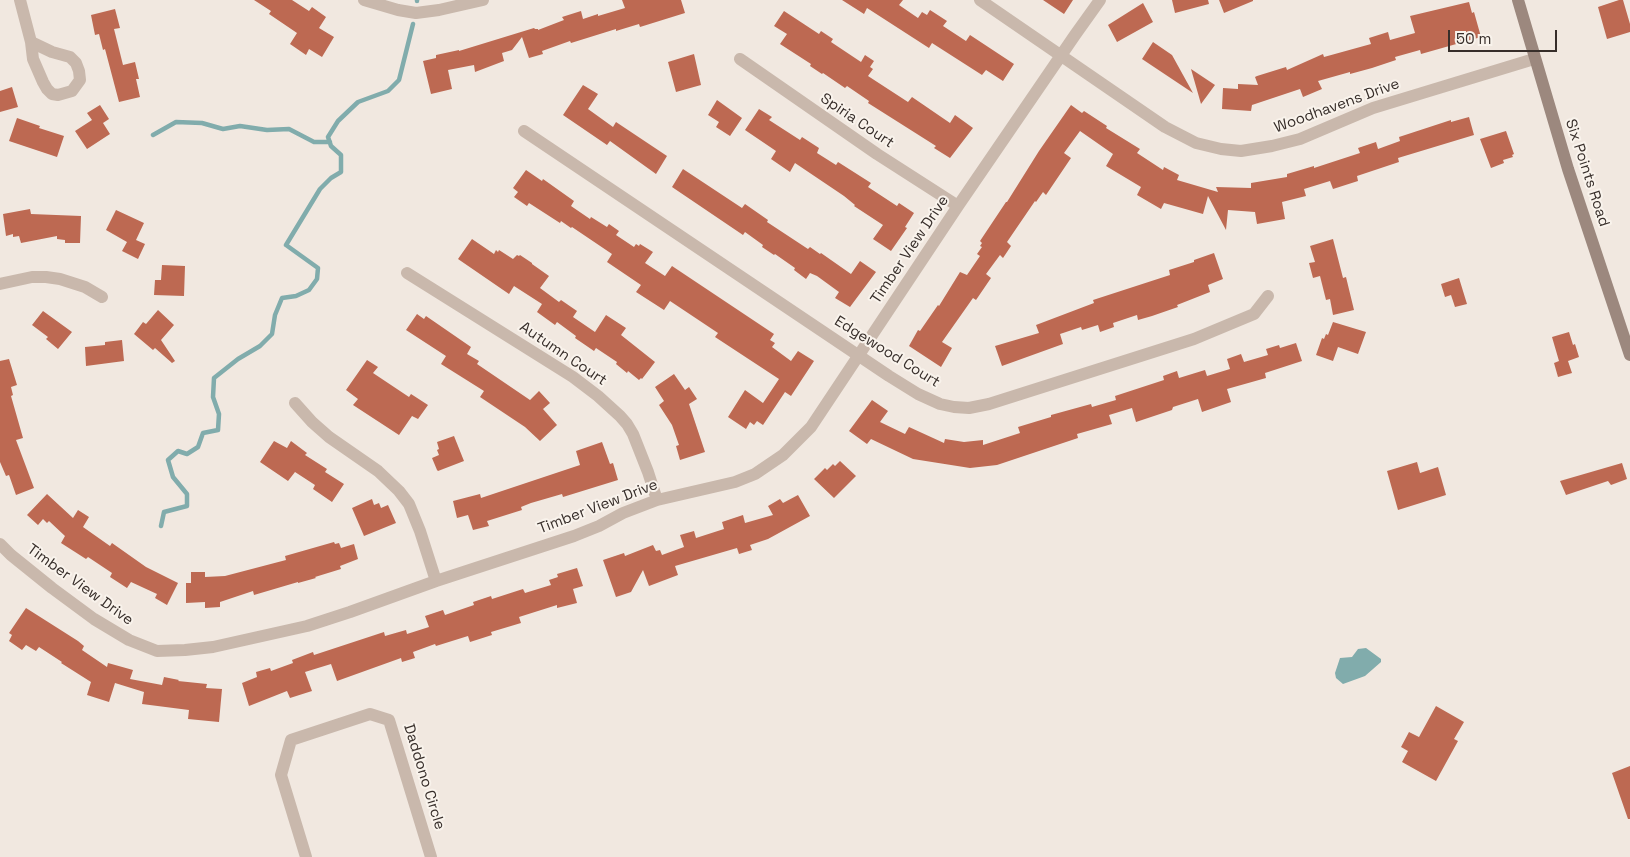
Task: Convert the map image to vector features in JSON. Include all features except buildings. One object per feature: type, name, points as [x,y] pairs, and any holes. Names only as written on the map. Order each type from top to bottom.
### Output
[{"type":"street","points":[[20,0],[31,42],[33,59],[39,76],[52,94],[58,95],[72,91],[80,80],[76,63],[70,57],[52,52],[31,42]]},
{"type":"street","points":[[364,0],[416,13],[483,0]]},
{"type":"street","name":"Woodhavens Drive","points":[[980,0],[1165,127],[1196,143],[1241,151],[1300,139],[1373,108],[1534,59]]},
{"type":"street","name":"Timber View Drive","points":[[0,544],[11,555],[94,619],[129,640],[156,651],[185,650],[213,647],[307,626],[574,536],[599,526],[623,513],[657,500],[735,482],[756,474],[789,451],[811,427],[958,206],[1100,0]]},
{"type":"street","name":"Six Points Road","points":[[1518,0],[1568,169],[1630,355]]},
{"type":"street","name":"Spiria Court","points":[[740,59],[869,149],[958,206]]},
{"type":"street","name":"Edgewood Court","points":[[524,131],[859,356],[918,394],[954,408],[969,408],[1016,396],[1194,339],[1254,314],[1268,296]]},
{"type":"street","name":"Autumn Court","points":[[408,273],[573,377],[620,416],[633,434],[657,500]]},
{"type":"street","points":[[0,284],[32,277],[46,277],[60,279],[84,287],[102,297]]},
{"type":"street","points":[[295,403],[329,437],[378,471],[399,491],[409,504],[436,581]]},
{"type":"street","name":"Daddono Circle","points":[[306,857],[281,775],[291,740],[370,714],[389,720],[431,857]]},
{"type":"water","points":[[1366,648],[1381,659],[1381,662],[1365,676],[1343,684],[1336,678],[1335,673],[1340,658],[1352,657],[1358,649]]},
{"type":"waterway","points":[[161,526],[164,512],[187,506],[187,494],[173,477],[168,460],[178,451],[187,454],[198,447],[203,433],[218,430],[219,414],[213,397],[214,378],[238,359],[260,346],[272,334],[275,315],[282,298],[296,296],[309,290],[317,279],[318,268],[286,245],[320,189],[331,178],[341,172],[341,155],[331,146],[328,137],[338,121],[358,102],[388,91],[399,80],[413,24]]},
{"type":"waterway","points":[[153,135],[176,122],[202,123],[223,129],[240,126],[267,130],[289,129],[314,142],[330,142]]}]
